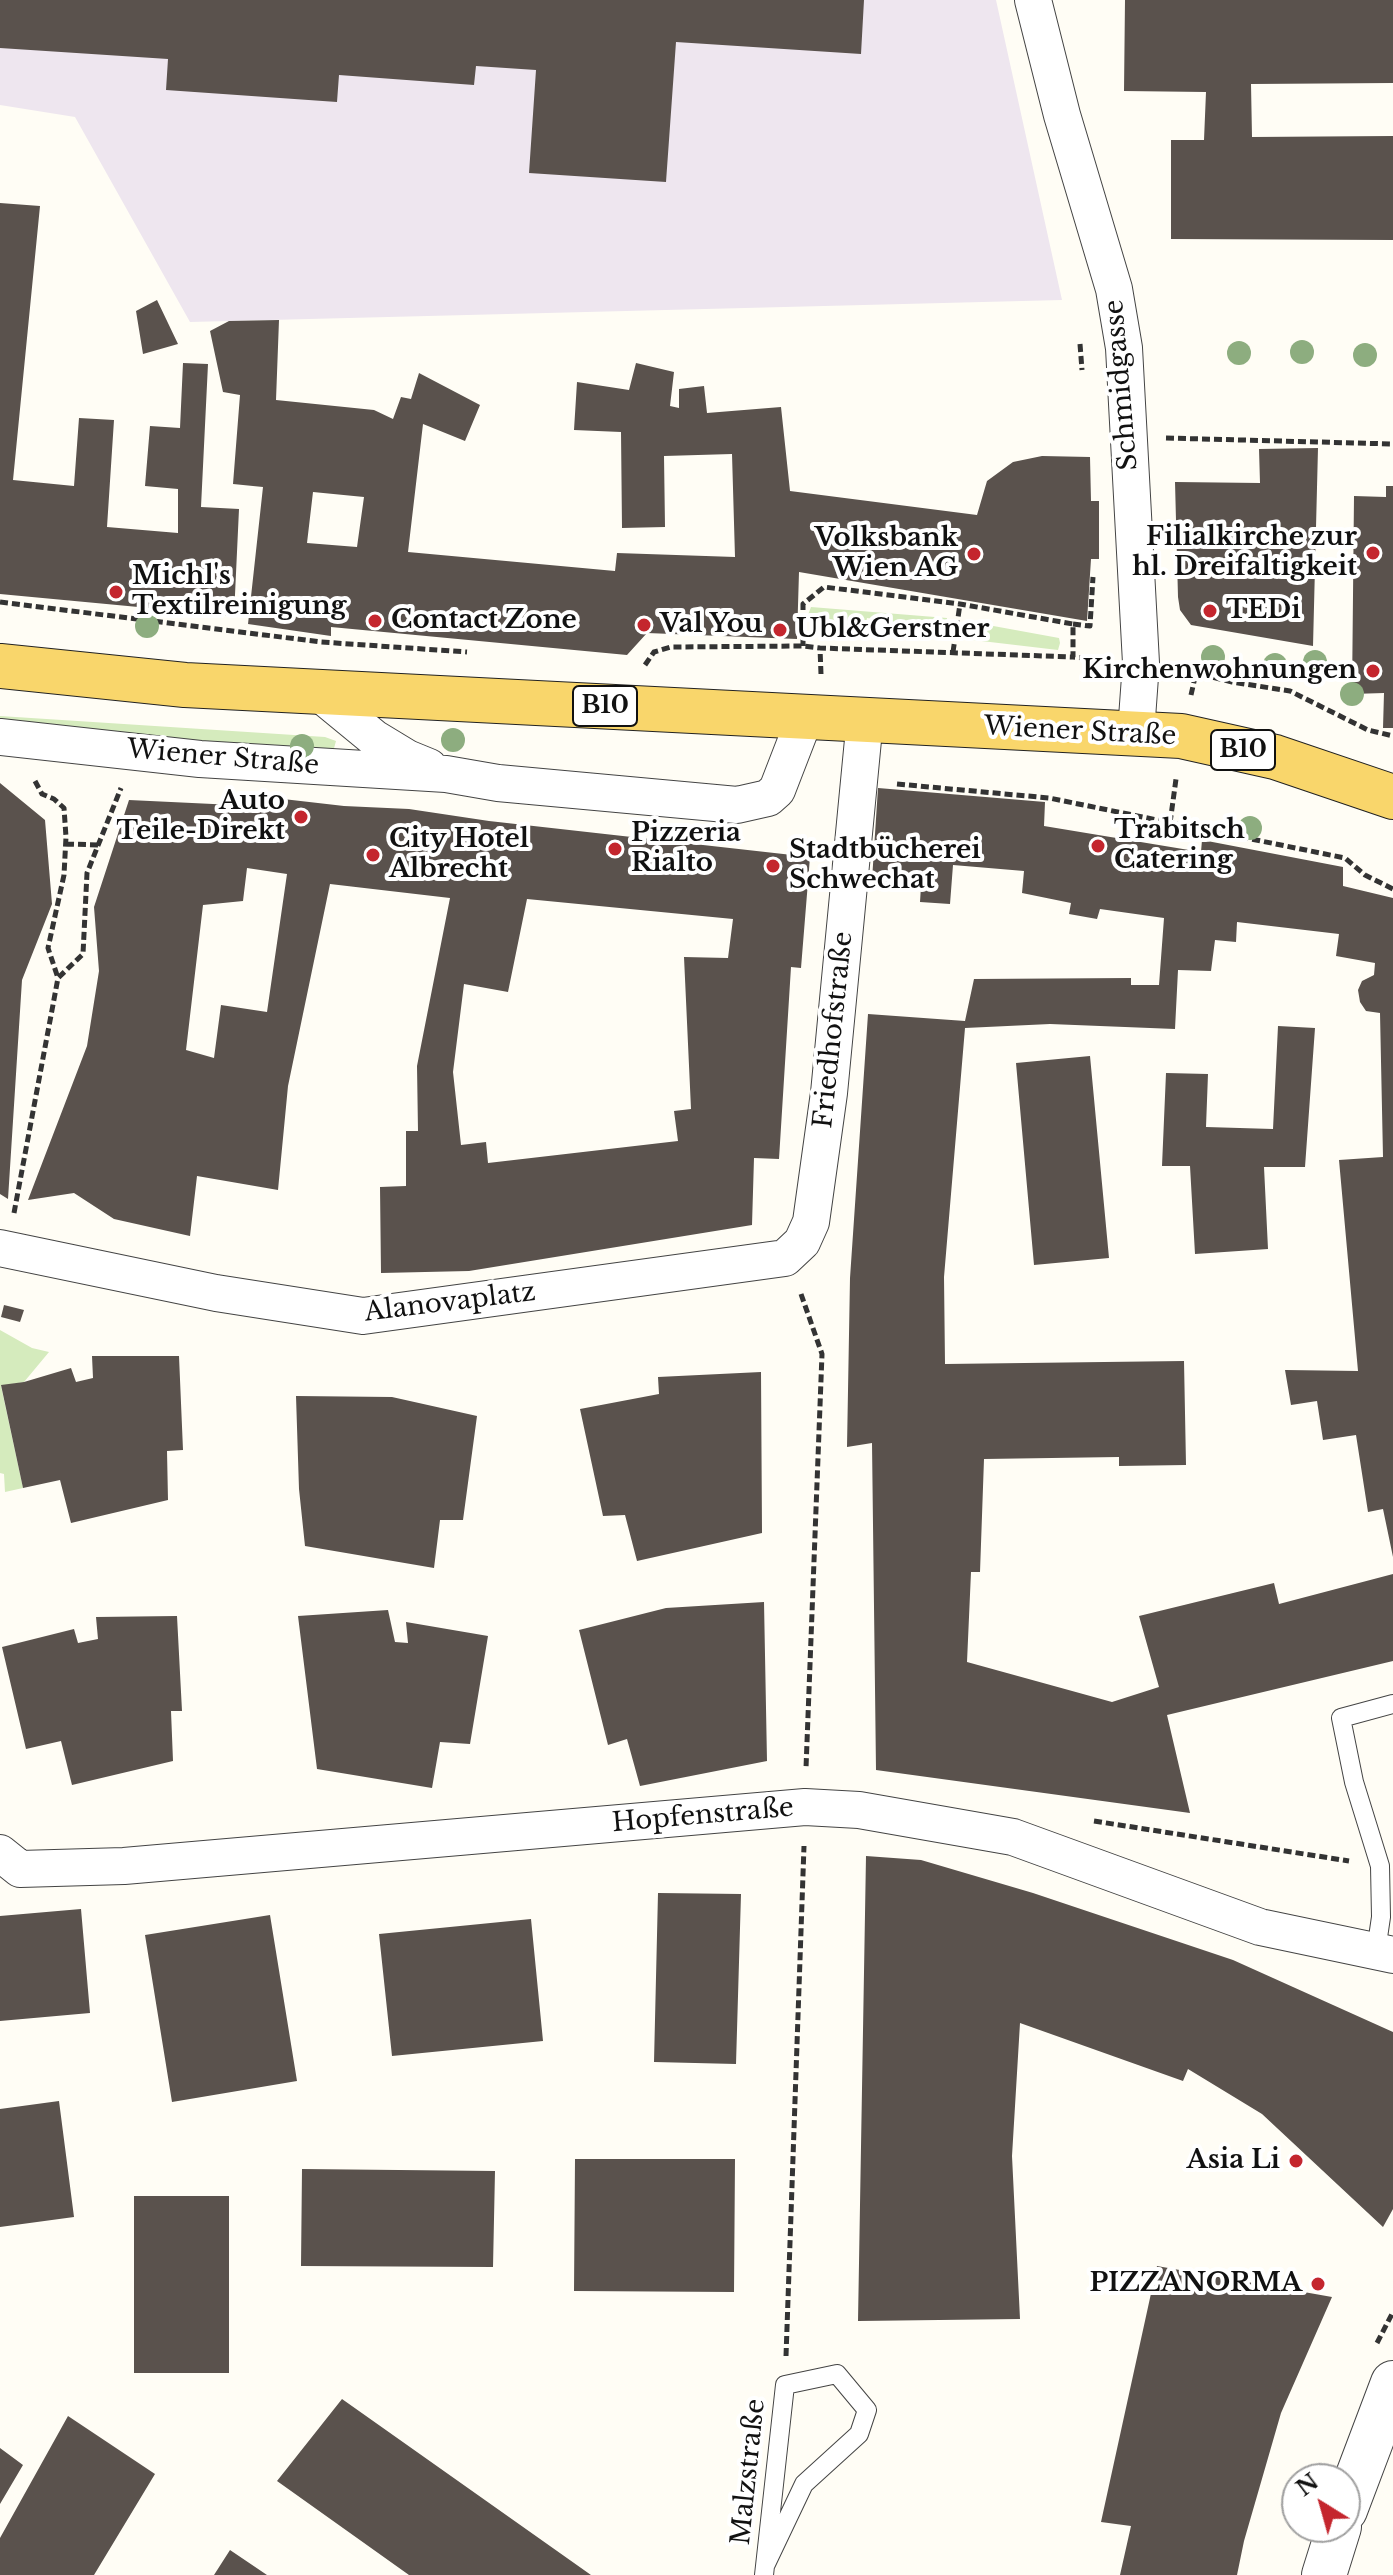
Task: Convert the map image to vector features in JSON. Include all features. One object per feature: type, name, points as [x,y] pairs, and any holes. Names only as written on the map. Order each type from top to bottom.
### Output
[{"type":"main road","name":"Wiener Straße","points":[[0,666],[185,685],[1181,736],[1275,757],[1393,797]]},
{"type":"street","name":"Schmidgasse","points":[[1033,0],[1062,115],[1114,289],[1124,348],[1141,663],[1136,732]]},
{"type":"street","name":"Wiener Straße","points":[[318,692],[374,738],[407,758],[446,774]]},
{"type":"street","name":"Wiener Straße","points":[[0,737],[200,759],[446,774],[498,783],[689,803],[752,803],[768,798],[777,790],[831,717]]},
{"type":"street","name":"Friedhofstraße","points":[[794,1250],[811,1222],[829,1093],[860,784],[831,717]]},
{"type":"street","name":"Alanovaplatz","points":[[4,1249],[306,1310],[363,1316],[794,1250]]},
{"type":"street","name":"Hopfenstraße","points":[[0,1853],[20,1869],[124,1866],[805,1807],[859,1810],[1013,1837],[1260,1927],[1385,1953]]},
{"type":"street","points":[[1361,2468],[1393,2383]]},
{"type":"street","points":[[1324,2575],[1334,2543]]},
{"type":"lane","points":[[1385,1953],[1380,1866],[1354,1782],[1341,1718],[1393,1704]]},
{"type":"lane","name":"Malzstraße","points":[[837,2374],[867,2410],[859,2434],[804,2484],[765,2571],[785,2385],[837,2374]]},
{"type":"path","points":[[1154,438],[1393,444]]},
{"type":"path","points":[[803,646],[803,604],[824,587],[960,604],[1090,626],[1094,572]]},
{"type":"path","points":[[0,602],[321,642],[468,652]]},
{"type":"path","points":[[953,652],[960,604]]},
{"type":"path","points":[[1073,624],[1073,657]]},
{"type":"path","points":[[630,664],[645,665],[654,652],[671,647],[803,646],[1073,657],[1141,663],[1176,662],[1196,673],[1290,691],[1368,730],[1393,736]]},
{"type":"path","points":[[820,648],[831,717]]},
{"type":"path","points":[[4,1249],[58,978],[48,948],[64,875],[66,844],[64,808],[42,794],[31,773]]},
{"type":"path","points":[[860,784],[880,782],[1049,798],[1345,858],[1365,875],[1393,889]]},
{"type":"path","points":[[58,978],[83,954],[87,873],[119,794]]},
{"type":"path","points":[[66,844],[100,845]]},
{"type":"path","points":[[785,2385],[822,1354],[794,1250]]},
{"type":"path","points":[[1085,1819],[1380,1866]]},
{"type":"shaded area","points":[[0,0],[996,0],[1062,300],[190,322],[75,117],[0,105]]},
{"type":"green space","points":[[811,607],[947,618],[946,630],[940,630],[939,638],[920,635],[920,626],[867,618],[865,627],[840,625],[831,631],[815,630],[808,615]]},
{"type":"green space","points":[[966,621],[1059,638],[1060,643],[1058,650],[973,640],[973,635],[966,635],[963,640]]},
{"type":"green space","points":[[0,716],[325,737],[336,741],[333,752],[0,726]]},
{"type":"green space","points":[[0,1330],[32,1348],[49,1352],[24,1382],[1,1386],[23,1488],[5,1492],[4,1474],[0,1473]]},
{"type":"building","points":[[0,0],[864,0],[861,54],[676,42],[666,182],[529,173],[536,70],[476,66],[474,85],[339,75],[337,102],[166,90],[168,59],[0,48]]},
{"type":"building","points":[[1125,0],[1393,0],[1393,83],[1251,84],[1252,137],[1393,136],[1393,240],[1171,239],[1171,140],[1204,140],[1206,92],[1124,91]]},
{"type":"building","points":[[0,203],[40,206],[13,480],[74,486],[79,418],[114,420],[107,527],[178,533],[178,489],[145,486],[150,426],[180,428],[183,363],[208,364],[201,507],[239,509],[234,616],[0,594]]},
{"type":"building","points":[[157,300],[178,344],[143,354],[136,311]]},
{"type":"building","points":[[279,320],[276,400],[374,410],[393,419],[401,397],[411,399],[419,373],[480,405],[465,441],[423,424],[408,552],[615,571],[617,553],[735,557],[732,454],[664,456],[665,527],[622,528],[621,432],[574,430],[577,382],[629,390],[636,363],[674,372],[670,406],[679,408],[679,389],[704,386],[707,413],[781,407],[790,491],[977,515],[987,481],[1013,462],[1042,456],[1090,457],[1091,501],[1099,501],[1099,559],[1091,559],[1087,621],[799,572],[797,639],[647,633],[627,655],[331,627],[331,636],[248,624],[263,487],[233,484],[240,395],[223,392],[210,331],[229,321]],"holes":[[[313,492],[364,497],[357,547],[307,543]]]},
{"type":"building","points":[[1318,448],[1313,646],[1191,625],[1180,610],[1178,597],[1175,482],[1260,483],[1259,449]]},
{"type":"building","points":[[1386,486],[1393,486],[1393,728],[1383,728],[1384,693],[1352,694],[1354,496],[1386,497]]},
{"type":"building","points":[[0,783],[45,820],[52,904],[22,980],[8,1199],[0,1194]]},
{"type":"building","points":[[878,788],[1045,802],[1044,826],[1201,852],[1202,840],[1343,867],[1343,886],[1393,898],[1393,1557],[1383,1509],[1368,1512],[1356,1435],[1323,1440],[1317,1401],[1291,1405],[1285,1370],[1358,1371],[1339,1160],[1383,1157],[1380,1013],[1366,1011],[1360,1002],[1358,990],[1362,981],[1374,975],[1375,963],[1336,956],[1339,934],[1237,922],[1236,942],[1215,940],[1211,971],[1178,970],[1175,1029],[1050,1024],[965,1028],[944,1277],[945,1364],[1184,1361],[1186,1465],[1119,1466],[1119,1457],[984,1459],[980,1572],[971,1572],[967,1662],[1112,1702],[1159,1687],[1139,1616],[1274,1583],[1279,1604],[1393,1574],[1393,1661],[1167,1715],[1190,1813],[876,1770],[872,1443],[847,1447],[850,1278],[868,1014],[965,1021],[974,979],[1131,978],[1131,985],[1159,985],[1164,918],[1100,909],[1097,919],[1069,914],[1071,903],[1022,893],[1024,871],[953,865],[950,904],[920,902],[921,886],[872,880]]},
{"type":"building","points":[[257,796],[344,806],[409,809],[489,821],[810,857],[801,968],[791,967],[779,1159],[754,1158],[752,1225],[469,1271],[381,1273],[380,1187],[406,1186],[406,1131],[418,1131],[417,1066],[450,898],[330,884],[288,1086],[278,1190],[197,1176],[190,1236],[114,1219],[74,1193],[28,1200],[87,1046],[99,971],[94,907],[129,800],[255,806]],"holes":[[[247,868],[287,874],[267,1012],[221,1005],[214,1058],[186,1050],[203,905],[243,901]],[[527,899],[733,919],[728,958],[684,957],[691,1109],[674,1111],[678,1141],[488,1163],[486,1142],[461,1145],[453,1072],[464,984],[508,992]]]},
{"type":"building","points":[[1278,1026],[1315,1028],[1305,1167],[1264,1167],[1268,1249],[1195,1254],[1190,1166],[1162,1166],[1166,1073],[1208,1074],[1206,1127],[1273,1129]]},
{"type":"building","points":[[1090,1056],[1109,1258],[1034,1265],[1016,1063]]},
{"type":"building","points":[[4,1305],[24,1310],[20,1322],[1,1317]]},
{"type":"building","points":[[92,1356],[179,1356],[183,1450],[167,1451],[168,1500],[71,1523],[60,1480],[23,1488],[1,1385],[24,1382],[71,1368],[76,1382],[93,1378]]},
{"type":"building","points":[[761,1372],[762,1533],[637,1561],[625,1515],[603,1516],[580,1409],[659,1394],[658,1377]]},
{"type":"building","points":[[296,1396],[392,1397],[477,1416],[463,1520],[440,1520],[434,1568],[305,1546],[299,1489]]},
{"type":"building","points":[[764,1602],[767,1761],[640,1786],[627,1739],[608,1745],[579,1630],[666,1608]]},
{"type":"building","points":[[388,1610],[395,1642],[408,1643],[406,1622],[488,1636],[470,1744],[440,1742],[432,1788],[317,1769],[298,1616]]},
{"type":"building","points":[[177,1616],[182,1711],[171,1711],[173,1761],[72,1785],[61,1741],[26,1749],[2,1647],[74,1629],[78,1643],[98,1639],[96,1617]]},
{"type":"building","points":[[866,1856],[921,1860],[1033,1893],[1233,1960],[1393,2032],[1393,2209],[1383,2227],[1262,2114],[1188,2069],[1183,2081],[1020,2023],[1012,2156],[1020,2319],[858,2321]]},
{"type":"building","points":[[658,1893],[741,1894],[736,2064],[654,2062]]},
{"type":"building","points":[[81,1909],[90,2013],[0,2021],[0,1916]]},
{"type":"building","points":[[270,1915],[297,2081],[172,2102],[145,1935]]},
{"type":"building","points":[[531,1919],[543,2041],[392,2056],[379,1934]]},
{"type":"building","points":[[59,2101],[74,2217],[0,2227],[0,2109]]},
{"type":"building","points":[[575,2159],[735,2159],[734,2292],[574,2291]]},
{"type":"building","points":[[302,2169],[495,2171],[493,2267],[301,2266]]},
{"type":"building","points":[[134,2196],[229,2196],[229,2373],[134,2373]]},
{"type":"building","points":[[1157,2266],[1332,2297],[1281,2413],[1237,2575],[1120,2575],[1131,2526],[1101,2522]]},
{"type":"building","points":[[342,2399],[591,2575],[409,2575],[277,2481]]},
{"type":"building","points":[[68,2416],[155,2474],[94,2575],[0,2575],[0,2538]]},
{"type":"building","points":[[0,2448],[23,2465],[0,2504]]},
{"type":"building","points":[[230,2550],[267,2575],[214,2575]]},
{"type":"place","name":"Filialkirche zur hl. Dreifaltigkeit","points":[[1373,553]]},
{"type":"place","name":"Volksbank Wien AG","points":[[974,554]]},
{"type":"place","name":"Michl's Textilreinigung","points":[[116,592]]},
{"type":"place","name":"TEDi","points":[[1210,611]]},
{"type":"place","name":"Contact Zone","points":[[375,621]]},
{"type":"place","name":"Val You","points":[[644,625]]},
{"type":"place","name":"Ubl&Gerstner","points":[[780,630]]},
{"type":"place","name":"Kirchenwohnungen","points":[[1373,671]]},
{"type":"place","name":"Auto Teile-Direkt","points":[[301,817]]},
{"type":"place","name":"Trabitsch Catering","points":[[1098,846]]},
{"type":"place","name":"Pizzeria Rialto","points":[[615,849]]},
{"type":"place","name":"City Hotel Albrecht","points":[[373,855]]},
{"type":"place","name":"Stadtbücherei Schwechat","points":[[773,866]]},
{"type":"place","name":"Asia Li","points":[[1296,2161]]},
{"type":"place","name":"PIZZANORMA","points":[[1318,2284]]}]
